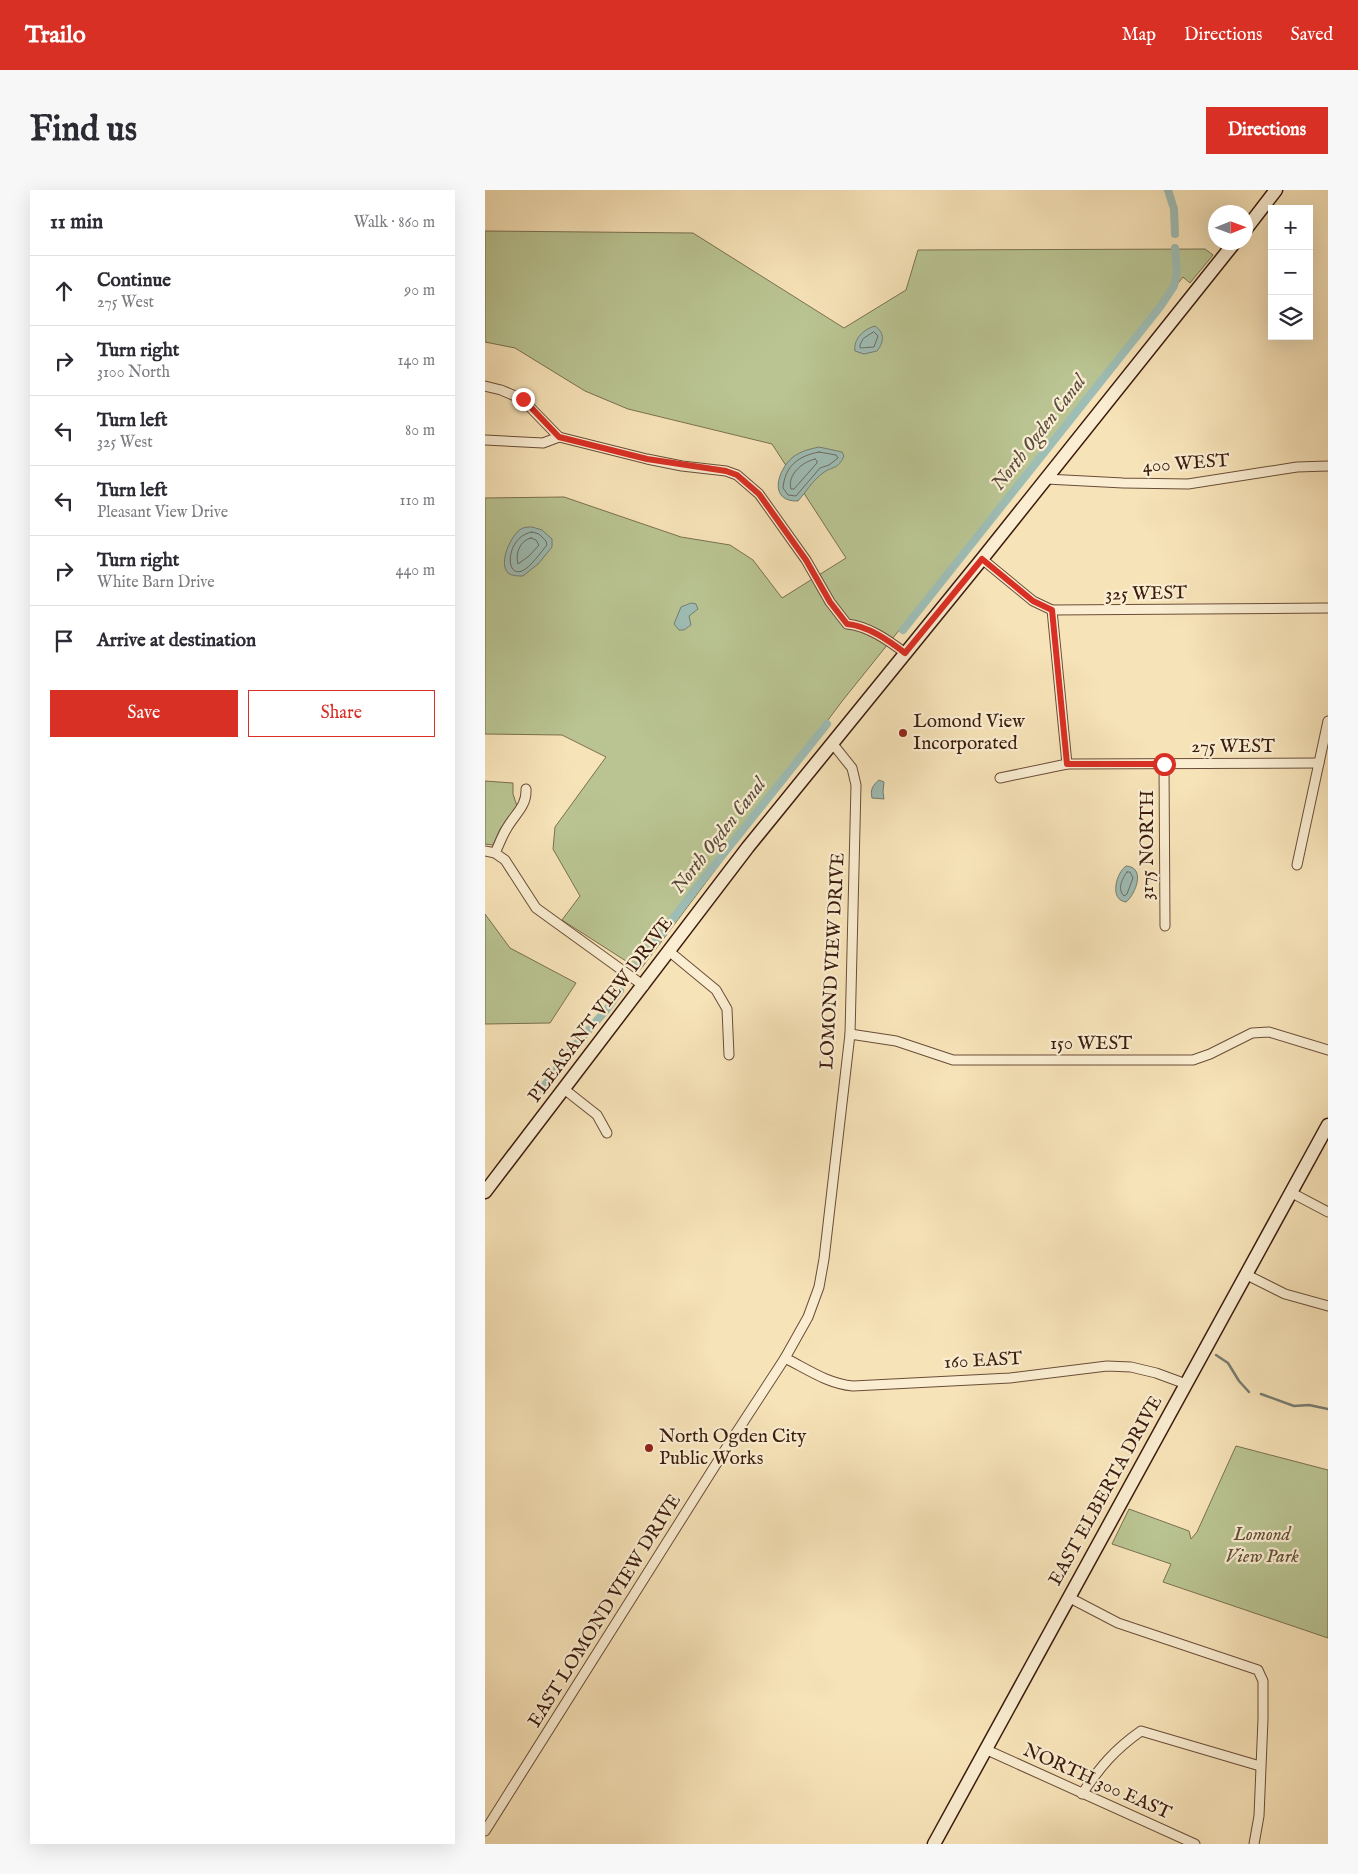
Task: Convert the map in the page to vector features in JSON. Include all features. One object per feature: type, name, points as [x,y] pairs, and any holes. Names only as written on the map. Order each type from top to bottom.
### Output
[{"type":"street","points":[[1253,219],[1275,190]]},
{"type":"street","name":"PLEASANT VIEW DRIVE","points":[[485,1192],[748,847],[982,559],[1229,250]]},
{"type":"street","points":[[485,386],[523,399],[559,437]]},
{"type":"street","points":[[485,440],[543,442],[559,437],[647,459],[726,471],[737,475],[759,494],[806,560],[830,602],[847,624],[883,637],[905,653]]},
{"type":"street","name":"400 WEST","points":[[1046,479],[1123,484],[1189,484],[1297,467],[1328,466]]},
{"type":"street","name":"325 WEST","points":[[982,559],[1033,601],[1052,610],[1328,608]]},
{"type":"street","points":[[1052,610],[1067,764]]},
{"type":"street","points":[[1297,865],[1328,721]]},
{"type":"street","name":"LOMOND VIEW DRIVE","points":[[832,744],[852,768],[857,785],[850,1034],[832,1187]]},
{"type":"street","name":"275 WEST","points":[[1000,778],[1067,764],[1319,763]]},
{"type":"street","name":"3175 NORTH","points":[[1164,764],[1165,926]]},
{"type":"street","points":[[495,853],[507,828],[523,805],[526,789]]},
{"type":"street","points":[[485,851],[495,853],[505,860],[513,869],[536,908],[643,986]]},
{"type":"street","points":[[669,952],[716,990],[727,1009],[729,1055]]},
{"type":"street","name":"150 WEST","points":[[850,1034],[896,1041],[953,1060],[1193,1060],[1210,1054],[1252,1033],[1269,1032],[1328,1050]]},
{"type":"street","points":[[564,1088],[597,1115],[607,1133]]},
{"type":"street","name":"EAST ELBERTA DRIVE","points":[[935,1844],[1328,1126]]},
{"type":"street","name":"EAST LOMOND VIEW DRIVE","points":[[485,1831],[785,1358],[808,1317],[819,1287],[832,1187]]},
{"type":"street","points":[[1292,1192],[1328,1212]]},
{"type":"street","points":[[1247,1275],[1285,1294],[1328,1306]]},
{"type":"street","name":"160 EAST","points":[[785,1358],[827,1380],[841,1385],[853,1386],[1010,1378],[1107,1366],[1131,1367],[1156,1373],[1186,1384]]},
{"type":"street","points":[[1070,1598],[1118,1623],[1258,1670],[1263,1681],[1263,1719],[1259,1816],[1254,1844]]},
{"type":"street","points":[[1082,1794],[1101,1766],[1121,1745],[1141,1731],[1261,1766]]},
{"type":"street","name":"NORTH 300 EAST","points":[[987,1750],[1195,1844]]},
{"type":"green space","points":[[485,231],[693,233],[844,328],[906,290],[918,250],[1205,249],[1213,255],[1190,283],[1183,277],[843,700],[640,970],[562,920],[580,896],[553,849],[555,827],[606,757],[562,735],[485,734],[485,498],[564,497],[681,537],[730,545],[753,560],[782,598],[846,558],[772,444],[628,409],[585,391],[515,348],[485,342]]},
{"type":"green space","points":[[485,781],[513,783],[513,794],[517,806],[500,829],[493,845],[485,844]]},
{"type":"green space","points":[[485,914],[510,948],[576,983],[550,1023],[485,1024]]},
{"type":"green space","name":"Lomond View Park","points":[[1236,1446],[1328,1470],[1328,1638],[1163,1582],[1171,1564],[1112,1544],[1129,1509],[1189,1531],[1191,1539],[1197,1532]]},
{"type":"water","points":[[875,326],[882,335],[881,344],[877,351],[864,354],[855,351],[856,342],[860,335],[867,329]]},
{"type":"water","points":[[819,447],[842,452],[844,456],[837,466],[819,476],[798,501],[789,500],[782,496],[778,484],[787,463],[799,453]]},
{"type":"water","points":[[525,527],[542,530],[552,539],[552,547],[538,564],[523,576],[510,574],[505,568],[504,563],[507,549],[517,532]]},
{"type":"water","points":[[691,603],[696,604],[698,609],[689,616],[691,625],[684,630],[679,630],[674,624],[681,607]]},
{"type":"water","points":[[879,780],[884,782],[884,799],[872,798],[872,788]]},
{"type":"water","points":[[1126,866],[1136,871],[1137,881],[1133,893],[1126,902],[1117,897],[1116,886],[1119,874]]},
{"type":"waterway","name":"North Ogden Canal","points":[[1168,190],[1174,209],[1175,234]]},
{"type":"waterway","name":"North Ogden Canal","points":[[903,630],[1160,307],[1174,286],[1177,272],[1175,248]]},
{"type":"waterway","name":"North Ogden Canal","points":[[636,968],[697,887],[827,724]]},
{"type":"waterway","name":"North Ogden Canal","points":[[542,1089],[620,991]]},
{"type":"waterway","points":[[1216,1355],[1228,1363],[1239,1381],[1249,1392]]},
{"type":"waterway","points":[[1261,1394],[1294,1406],[1309,1405],[1328,1409]]},
{"type":"place","name":"Lomond View Incorporated","points":[[903,733]]},
{"type":"place","name":"North Ogden City Public Works","points":[[649,1448]]},
{"type":"route","points":[[523,399],[559,437],[647,459],[682,466],[726,471],[737,475],[759,494],[806,560],[839,616],[847,624],[883,637],[905,653],[982,559],[1033,601],[1052,610],[1067,764],[1164,764]]}]
